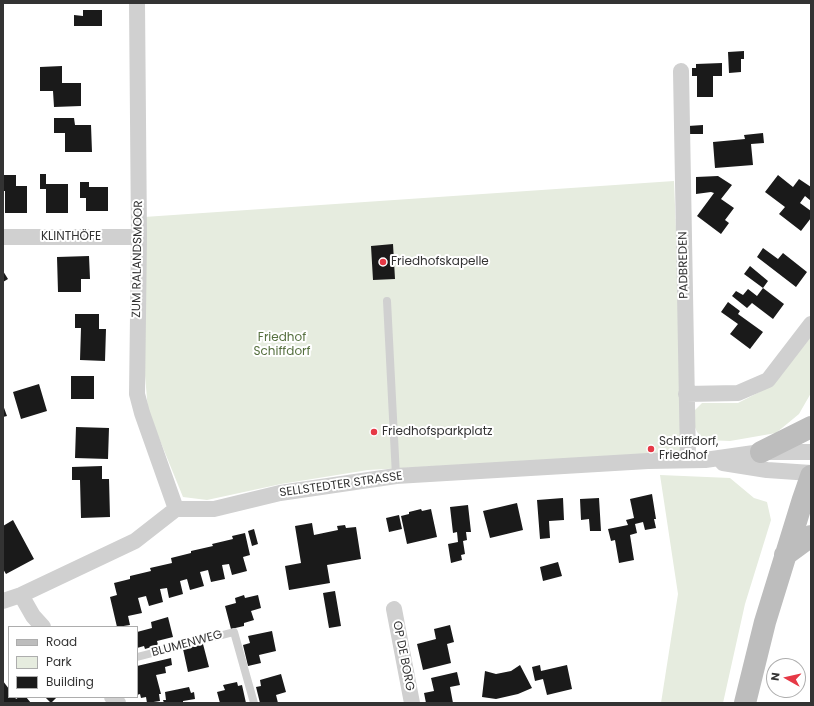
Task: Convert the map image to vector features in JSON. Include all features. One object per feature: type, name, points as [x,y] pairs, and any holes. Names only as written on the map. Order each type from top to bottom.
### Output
[{"type":"main road","points":[[761,452],[811,427]]},
{"type":"main road","points":[[745,703],[785,555],[811,476]]},
{"type":"main road","points":[[785,555],[811,536]]},
{"type":"street","name":"ZUM RALANDSMOOR","points":[[137,3],[139,237],[137,394],[142,413],[176,509]]},
{"type":"street","name":"PADBREDEN","points":[[681,71],[688,460]]},
{"type":"street","name":"KLINTHÖFE","points":[[3,237],[139,237]]},
{"type":"street","points":[[686,394],[738,393],[768,380],[811,324]]},
{"type":"street","name":"SELLSTEDTER STRASSE","points":[[176,509],[214,509],[280,493],[396,476],[640,461],[705,460],[761,452],[811,452]]},
{"type":"street","name":"SELLSTEDTER STRASSE","points":[[705,460],[767,470],[811,473]]},
{"type":"street","points":[[3,601],[21,595],[135,541],[176,509]]},
{"type":"street","points":[[21,595],[33,616],[42,626]]},
{"type":"street","name":"OP DE BORG","points":[[394,609],[412,703]]},
{"type":"lane","points":[[387,301],[396,476]]},
{"type":"lane","name":"BLUMENWEG","points":[[138,657],[234,632],[254,703]]},
{"type":"green space","name":"Friedhof Schiffdorf","points":[[674,181],[685,452],[368,470],[281,484],[207,500],[183,497],[148,411],[145,375],[144,217]]},
{"type":"green space","points":[[811,337],[811,393],[799,414],[776,433],[730,441],[705,440],[697,432],[693,423],[695,410],[702,403],[738,403],[771,386]]},
{"type":"green space","points":[[660,475],[730,478],[754,498],[767,502],[771,520],[745,604],[723,703],[661,703],[678,594]]},
{"type":"building","points":[[83,10],[102,10],[102,26],[74,26],[74,15],[83,16]]},
{"type":"building","points":[[744,51],[744,59],[741,59],[741,72],[729,73],[728,52]]},
{"type":"building","points":[[722,63],[722,76],[713,76],[713,97],[697,97],[697,76],[692,76],[692,68],[696,68],[696,64]]},
{"type":"building","points":[[62,66],[62,83],[81,83],[81,106],[54,107],[53,91],[40,91],[40,67]]},
{"type":"building","points":[[54,118],[74,118],[75,125],[91,125],[92,152],[65,152],[65,133],[54,133]]},
{"type":"building","points":[[703,125],[703,134],[688,134],[688,126]]},
{"type":"building","points":[[763,133],[764,143],[751,144],[753,165],[715,168],[713,142],[745,139],[744,135]]},
{"type":"building","points":[[40,174],[46,174],[46,184],[68,184],[68,213],[46,213],[46,189],[40,189]]},
{"type":"building","points":[[3,175],[16,175],[16,186],[27,186],[27,213],[5,213]]},
{"type":"building","points":[[778,175],[793,187],[799,179],[811,187],[811,201],[805,196],[800,203],[811,211],[811,218],[801,231],[779,214],[785,207],[765,192]]},
{"type":"building","points":[[718,176],[732,185],[721,199],[734,208],[725,220],[729,223],[721,234],[697,216],[714,193],[696,194],[696,177]]},
{"type":"building","points":[[80,182],[89,182],[89,187],[108,187],[108,211],[86,211],[86,198],[80,198]]},
{"type":"building","name":"Friedhofskapelle","points":[[393,244],[395,279],[373,280],[371,246]]},
{"type":"building","points":[[763,248],[778,259],[783,253],[807,272],[796,287],[757,257]]},
{"type":"building","points":[[89,256],[90,279],[81,279],[81,292],[58,292],[57,257]]},
{"type":"building","points":[[750,266],[768,281],[763,288],[744,274]]},
{"type":"building","points":[[3,271],[8,279],[3,282]]},
{"type":"building","points":[[763,288],[784,304],[773,319],[752,303],[747,308],[732,296],[736,291],[743,295],[748,289],[757,296]]},
{"type":"building","points":[[728,302],[740,311],[738,314],[763,332],[750,349],[730,334],[738,324],[721,312]]},
{"type":"building","points":[[75,314],[99,314],[99,329],[106,329],[105,361],[80,360],[81,328],[75,328]]},
{"type":"building","points":[[71,376],[94,376],[94,399],[71,399]]},
{"type":"building","points":[[39,384],[47,411],[21,419],[13,392]]},
{"type":"building","points":[[3,405],[7,416],[3,417]]},
{"type":"building","points":[[76,427],[109,428],[108,459],[75,458]]},
{"type":"building","points":[[102,466],[102,479],[109,479],[110,517],[81,518],[80,480],[72,480],[72,467]]},
{"type":"building","points":[[652,494],[656,528],[645,530],[643,522],[635,524],[637,533],[630,535],[634,560],[619,563],[615,540],[611,541],[608,529],[628,525],[626,520],[634,518],[630,499]]},
{"type":"building","points":[[563,498],[564,520],[549,521],[550,538],[540,539],[537,500]]},
{"type":"building","points":[[599,498],[601,531],[590,531],[589,519],[581,520],[580,499]]},
{"type":"building","points":[[517,503],[523,530],[490,538],[483,511]]},
{"type":"building","points":[[468,505],[471,532],[466,532],[467,540],[463,541],[465,554],[461,555],[462,560],[451,563],[448,544],[458,542],[457,532],[453,533],[450,507]]},
{"type":"building","points":[[421,509],[422,511],[431,509],[437,537],[407,544],[401,516]]},
{"type":"building","points":[[399,515],[402,529],[389,532],[386,518]]},
{"type":"building","points":[[13,520],[34,559],[6,574],[3,569],[3,526]]},
{"type":"building","points":[[312,523],[314,535],[338,530],[337,526],[345,525],[346,528],[356,527],[361,559],[327,565],[330,583],[289,590],[285,566],[301,563],[295,526]]},
{"type":"building","points":[[254,529],[258,544],[252,546],[248,531]]},
{"type":"building","points":[[245,533],[250,555],[243,557],[247,571],[232,575],[229,564],[222,565],[225,579],[211,582],[208,570],[200,572],[204,586],[190,590],[187,579],[180,581],[183,594],[169,598],[167,588],[160,589],[163,602],[149,606],[146,596],[138,598],[142,613],[128,616],[130,625],[117,626],[110,597],[117,595],[114,583],[130,579],[130,576],[151,571],[150,568],[172,563],[171,558],[191,553],[191,551],[213,546],[212,544],[233,539],[232,536]]},
{"type":"building","points":[[558,562],[562,576],[543,581],[540,567]]},
{"type":"building","points":[[335,591],[341,626],[329,628],[323,593]]},
{"type":"building","points":[[244,595],[245,598],[258,595],[261,608],[251,611],[254,620],[244,623],[244,626],[231,629],[225,606],[236,603],[235,598]]},
{"type":"building","points":[[168,617],[173,637],[157,641],[158,645],[145,649],[144,646],[138,648],[138,632],[152,628],[151,622]]},
{"type":"building","points":[[450,625],[454,642],[447,644],[451,663],[423,670],[417,644],[436,639],[434,629]]},
{"type":"building","points":[[272,631],[276,651],[259,655],[261,663],[248,666],[243,645],[250,643],[248,636]]},
{"type":"building","points":[[203,644],[209,667],[188,672],[183,649]]},
{"type":"building","points":[[171,658],[172,665],[165,667],[166,673],[156,675],[161,694],[159,694],[160,701],[147,703],[146,697],[141,698],[140,694],[138,695],[138,666]]},
{"type":"building","points":[[520,665],[532,688],[518,694],[496,699],[482,697],[485,671],[496,674],[511,671]]},
{"type":"building","points":[[540,665],[541,671],[567,665],[572,689],[547,695],[543,679],[535,681],[532,667]]},
{"type":"building","points":[[457,672],[460,685],[450,687],[453,703],[426,703],[424,693],[434,691],[431,678]]},
{"type":"building","points":[[281,674],[286,692],[276,695],[278,703],[260,703],[256,687],[261,686],[260,680]]},
{"type":"building","points":[[3,681],[8,688],[8,698],[27,698],[31,703],[3,703]]},
{"type":"building","points":[[237,682],[238,686],[242,685],[246,703],[220,703],[217,692],[225,690],[223,685]]},
{"type":"building","points":[[189,687],[191,693],[194,692],[195,699],[183,701],[183,703],[164,703],[163,700],[166,700],[165,692]]},
{"type":"building","points":[[46,698],[56,698],[51,703]]},
{"type":"place","name":"Friedhofskapelle","points":[[383,262]]},
{"type":"place","name":"Friedhofsparkplatz","points":[[374,432]]},
{"type":"place","name":"Schiffdorf, Friedhof","points":[[651,449]]}]
